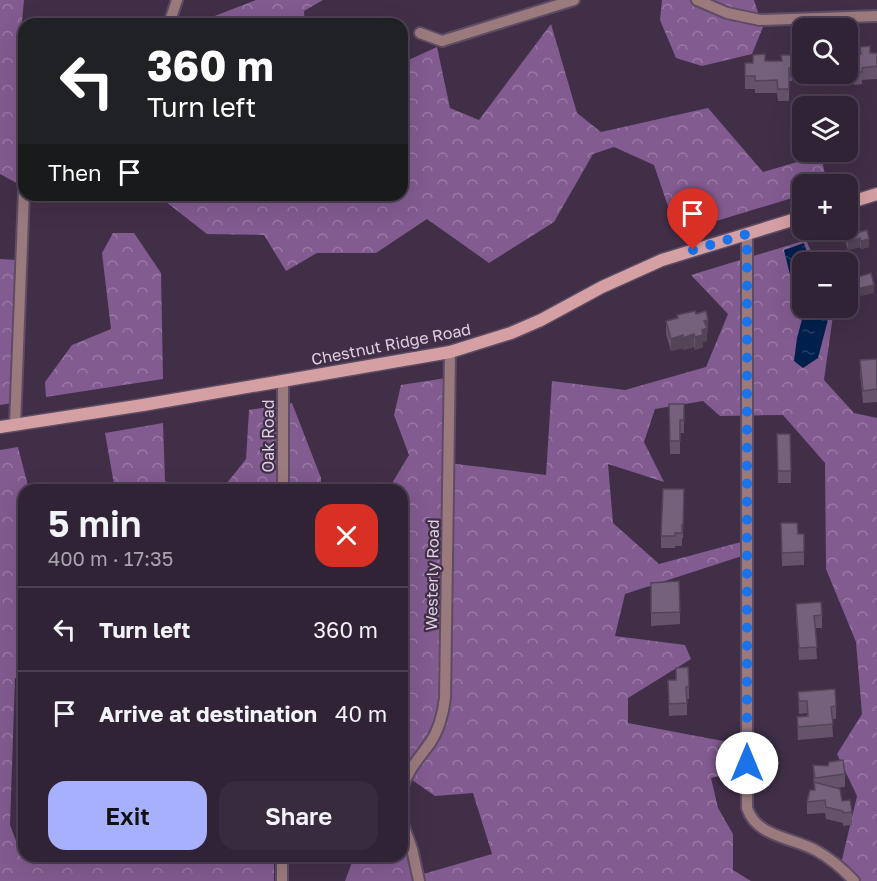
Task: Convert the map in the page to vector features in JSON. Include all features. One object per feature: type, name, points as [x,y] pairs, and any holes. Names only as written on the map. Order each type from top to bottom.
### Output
[{"type":"main road","points":[[858,200],[877,194]]},
{"type":"main road","name":"Chestnut Ridge Road","points":[[0,427],[143,405],[450,352],[542,320],[602,287],[662,260],[792,220]]},
{"type":"street","points":[[171,18],[177,0]]},
{"type":"street","points":[[420,33],[442,41],[574,0]]},
{"type":"street","points":[[697,0],[727,13],[760,20],[877,16]]},
{"type":"street","points":[[15,425],[24,201]]},
{"type":"street","points":[[747,234],[747,808],[750,817],[761,829],[815,850],[830,859],[854,881]]},
{"type":"street","name":"Westerly Road","points":[[408,774],[438,729],[446,698],[450,352]]},
{"type":"street","name":"Oak Road","points":[[283,381],[283,484]]},
{"type":"street","points":[[408,838],[419,881]]},
{"type":"street","points":[[282,862],[282,881]]},
{"type":"green space","points":[[0,0],[24,0],[22,18],[18,18],[18,184],[0,174]]},
{"type":"green space","points":[[256,0],[323,0],[304,11],[305,18],[210,18]]},
{"type":"green space","points":[[662,0],[754,0],[763,27],[752,54],[702,66],[676,58],[660,20]]},
{"type":"green space","points":[[551,24],[577,113],[601,132],[708,108],[763,172],[797,162],[822,162],[825,174],[792,174],[792,198],[677,233],[654,165],[614,147],[593,154],[554,222],[489,263],[427,219],[376,253],[317,253],[286,271],[264,235],[207,234],[165,201],[408,201],[408,60],[437,47],[450,108],[479,120]]},
{"type":"green space","points":[[113,233],[134,233],[161,273],[163,379],[46,397],[45,382],[72,345],[111,329],[102,253]]},
{"type":"green space","points":[[806,240],[811,252],[792,252],[792,318],[833,318],[824,380],[854,413],[877,418],[877,881],[847,881],[840,868],[857,796],[837,754],[862,714],[856,642],[826,569],[825,463],[783,415],[720,416],[703,401],[655,409],[644,442],[664,482],[608,464],[613,523],[659,564],[741,542],[742,556],[625,594],[615,636],[685,645],[691,659],[628,698],[628,723],[744,745],[744,770],[711,778],[718,808],[733,834],[733,870],[751,881],[345,881],[352,862],[408,862],[408,857],[413,877],[492,854],[473,793],[435,796],[408,777],[408,484],[392,484],[409,455],[394,415],[401,385],[446,378],[448,463],[546,475],[552,381],[625,390],[706,367],[728,314],[691,275]]},
{"type":"green space","points":[[0,259],[16,260],[13,403],[0,405]]},
{"type":"green space","points":[[292,403],[321,478],[321,484],[226,484],[246,459],[249,410]]},
{"type":"green space","points":[[163,423],[165,481],[170,484],[114,484],[105,433]]},
{"type":"green space","points":[[18,447],[27,484],[18,484],[18,678],[15,678],[10,825],[18,846],[18,862],[274,862],[274,881],[0,881],[0,450]]},
{"type":"water","points":[[804,243],[807,252],[792,252],[792,283],[784,250]]},
{"type":"water","points":[[802,318],[828,318],[818,358],[803,368],[794,361]]},
{"type":"building","points":[[870,46],[870,53],[877,53],[877,66],[862,68],[862,72],[858,72],[860,47]]},
{"type":"building","points":[[765,54],[765,61],[782,61],[781,55],[792,55],[792,68],[789,68],[789,89],[778,89],[777,80],[755,81],[755,76],[745,76],[745,63],[753,63],[753,55]]},
{"type":"building","points":[[858,225],[860,232],[867,230],[869,239],[861,241],[858,239]]},
{"type":"building","points":[[871,273],[874,285],[858,289],[858,277]]},
{"type":"building","points":[[695,311],[696,314],[706,311],[708,320],[704,321],[707,328],[702,330],[703,335],[695,337],[694,334],[683,338],[683,335],[671,339],[666,321],[678,318],[677,315]]},
{"type":"building","points":[[877,359],[877,389],[863,391],[860,360]]},
{"type":"building","points":[[669,404],[684,404],[684,420],[680,420],[680,441],[670,441]]},
{"type":"building","points":[[777,434],[790,434],[791,471],[778,471]]},
{"type":"building","points":[[663,489],[684,489],[682,533],[675,533],[675,536],[661,536]]},
{"type":"building","points":[[781,523],[797,523],[798,534],[804,534],[804,552],[782,553]]},
{"type":"building","points":[[679,581],[680,612],[651,613],[651,583]]},
{"type":"building","points":[[821,602],[822,615],[814,616],[817,647],[799,648],[796,604]]},
{"type":"building","points":[[688,667],[687,703],[669,704],[668,680],[676,680],[676,668]]},
{"type":"building","points":[[835,689],[836,706],[831,707],[833,724],[798,727],[797,717],[808,716],[807,701],[799,701],[798,692]]},
{"type":"building","points":[[843,760],[845,774],[815,778],[813,765],[828,766],[829,762]]},
{"type":"building","points":[[814,782],[840,789],[842,801],[850,800],[852,812],[843,813],[843,811],[826,807],[825,800],[807,802],[810,790],[815,790]]},
{"type":"route","points":[[693,250],[747,234],[747,763]]}]
